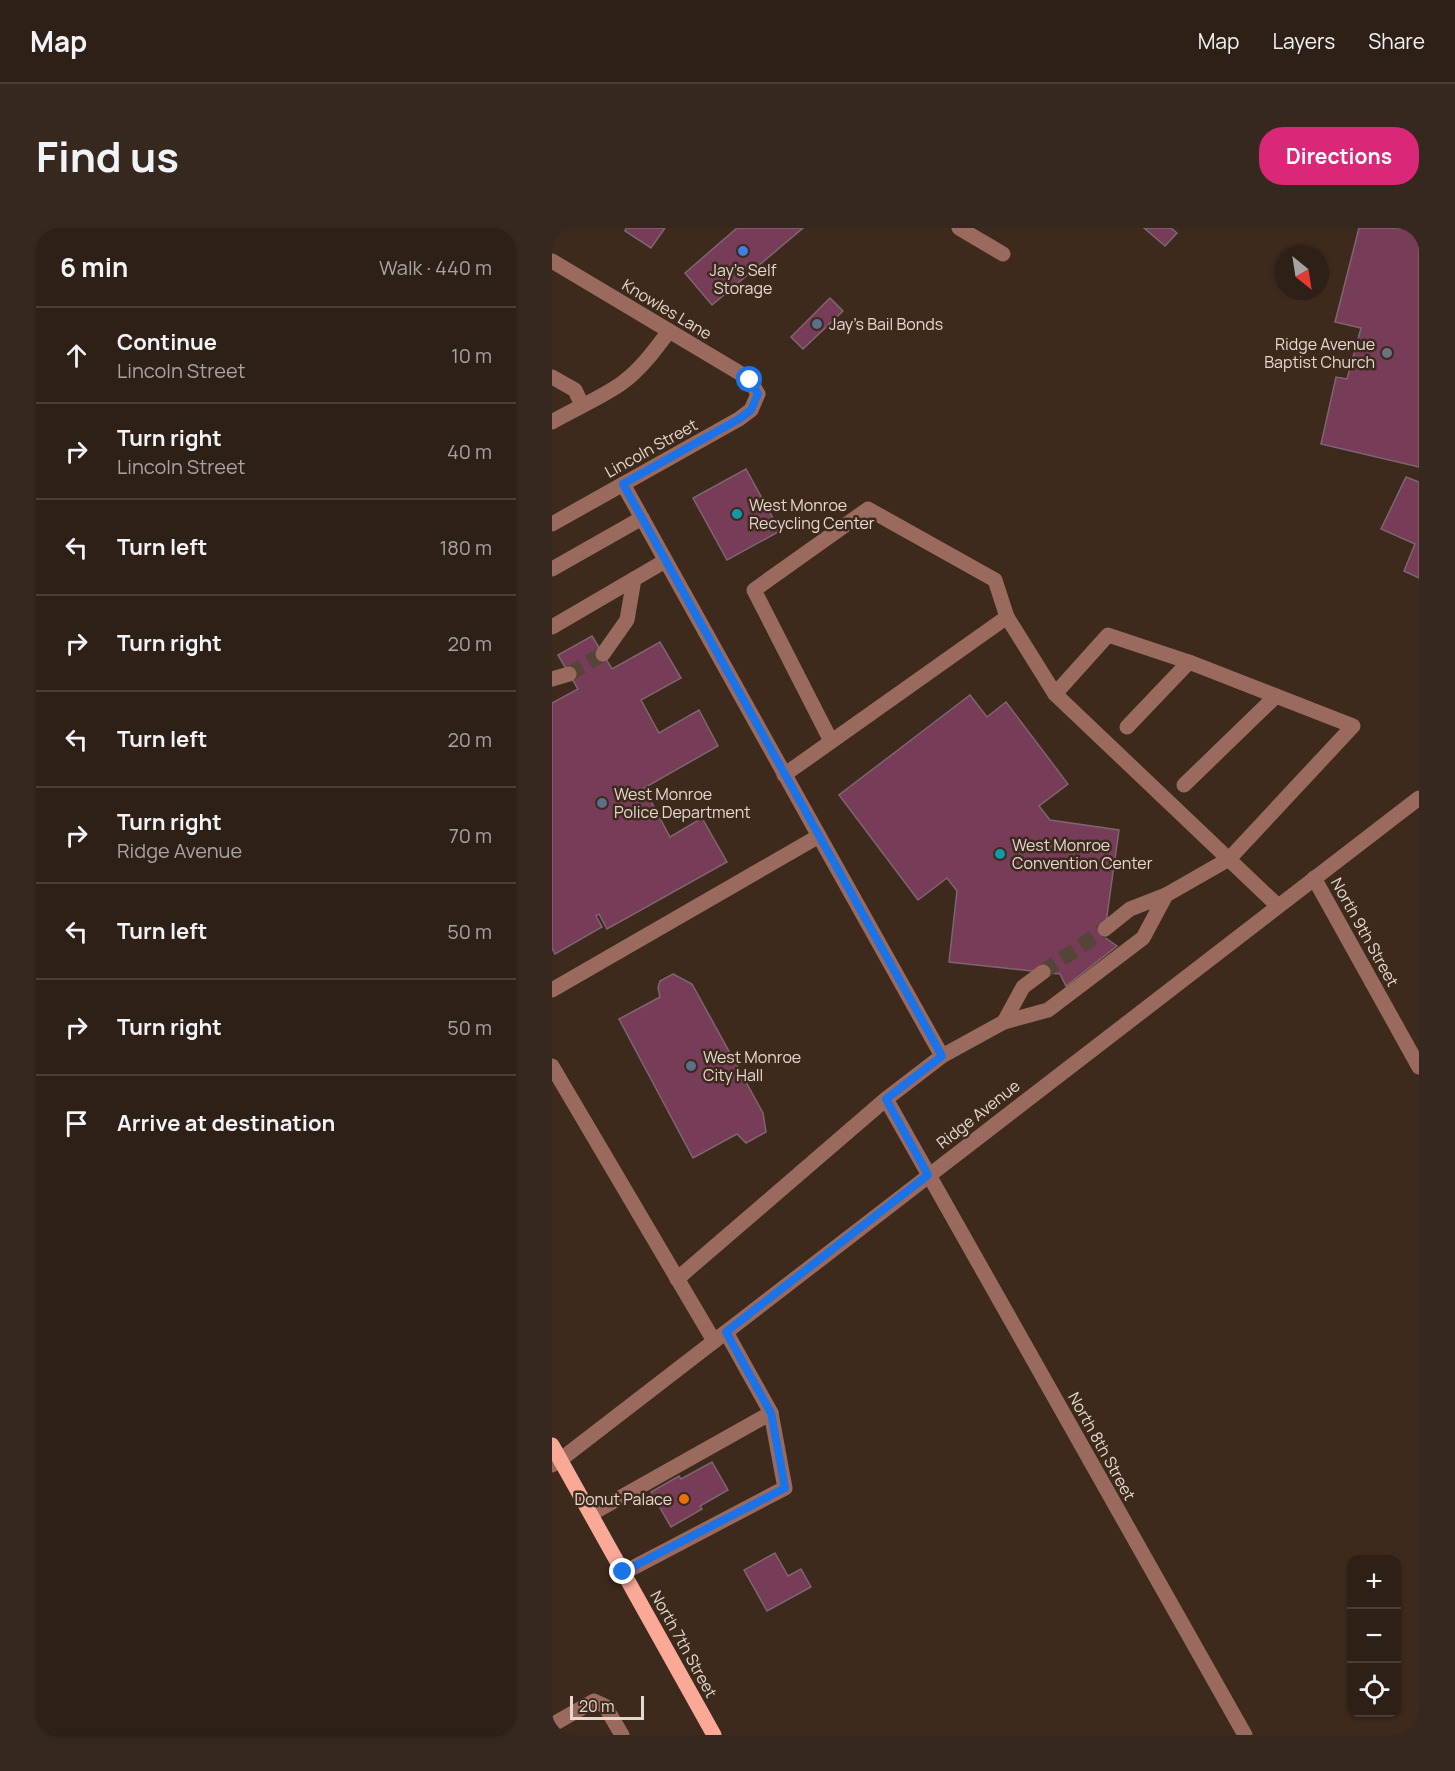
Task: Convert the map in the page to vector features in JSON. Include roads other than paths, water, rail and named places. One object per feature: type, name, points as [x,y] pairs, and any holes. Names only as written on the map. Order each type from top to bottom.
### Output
[{"type":"main road","name":"North 7th Street","points":[[552,1445],[556,1462],[591,1514],[714,1735]]},
{"type":"street","points":[[959,228],[1003,254]]},
{"type":"street","name":"Knowles Lane","points":[[552,261],[738,372],[750,380],[758,394]]},
{"type":"street","points":[[552,422],[622,383],[639,368],[669,331]]},
{"type":"street","points":[[552,377],[574,390],[582,405]]},
{"type":"street","name":"Lincoln Street","points":[[552,524],[739,419],[751,410],[758,394]]},
{"type":"street","points":[[623,484],[942,1056]]},
{"type":"street","points":[[831,741],[754,590],[868,509],[995,580],[1007,617],[1055,694],[1278,906]]},
{"type":"street","points":[[552,569],[642,518]]},
{"type":"street","points":[[552,627],[665,561]]},
{"type":"street","points":[[603,654],[627,620],[634,579]]},
{"type":"street","points":[[784,775],[1007,617]]},
{"type":"street","points":[[1055,694],[1108,635],[1189,662],[1353,726],[1229,859],[1166,895],[1130,909],[1105,929]]},
{"type":"street","points":[[1126,727],[1189,662]]},
{"type":"street","points":[[552,679],[569,674]]},
{"type":"street","points":[[1184,785],[1276,696]]},
{"type":"street","name":"Ridge Avenue","points":[[556,1462],[1419,798]]},
{"type":"street","points":[[552,990],[819,836]]},
{"type":"street","name":"North 9th Street","points":[[1314,878],[1419,1067]]},
{"type":"street","points":[[677,1279],[886,1099],[942,1056],[1004,1022],[1048,1010],[1143,938],[1166,895]]},
{"type":"street","points":[[1004,1022],[1023,987],[1043,972]]},
{"type":"street","points":[[552,1066],[677,1279],[720,1337],[771,1413],[785,1488],[623,1572]]},
{"type":"street","name":"North 8th Street","points":[[886,1099],[1245,1735]]},
{"type":"street","points":[[591,1514],[771,1413]]},
{"type":"street","points":[[552,1725],[594,1701],[605,1706],[622,1735]]},
{"type":"tunnel","points":[[569,674],[603,654]]},
{"type":"tunnel","points":[[1043,972],[1105,929]]},
{"type":"place","name":"Jay's Self Storage","points":[[743,251]]},
{"type":"place","name":"Jay's Bail Bonds","points":[[817,324]]},
{"type":"place","name":"Ridge Avenue Baptist Church","points":[[1387,353]]},
{"type":"place","name":"West Monroe Recycling Center","points":[[737,514]]},
{"type":"place","name":"West Monroe Police Department","points":[[602,803]]},
{"type":"place","name":"West Monroe Convention Center","points":[[1000,854]]},
{"type":"place","name":"West Monroe City Hall","points":[[691,1066]]},
{"type":"place","name":"Donut Palace","points":[[684,1499]]}]
